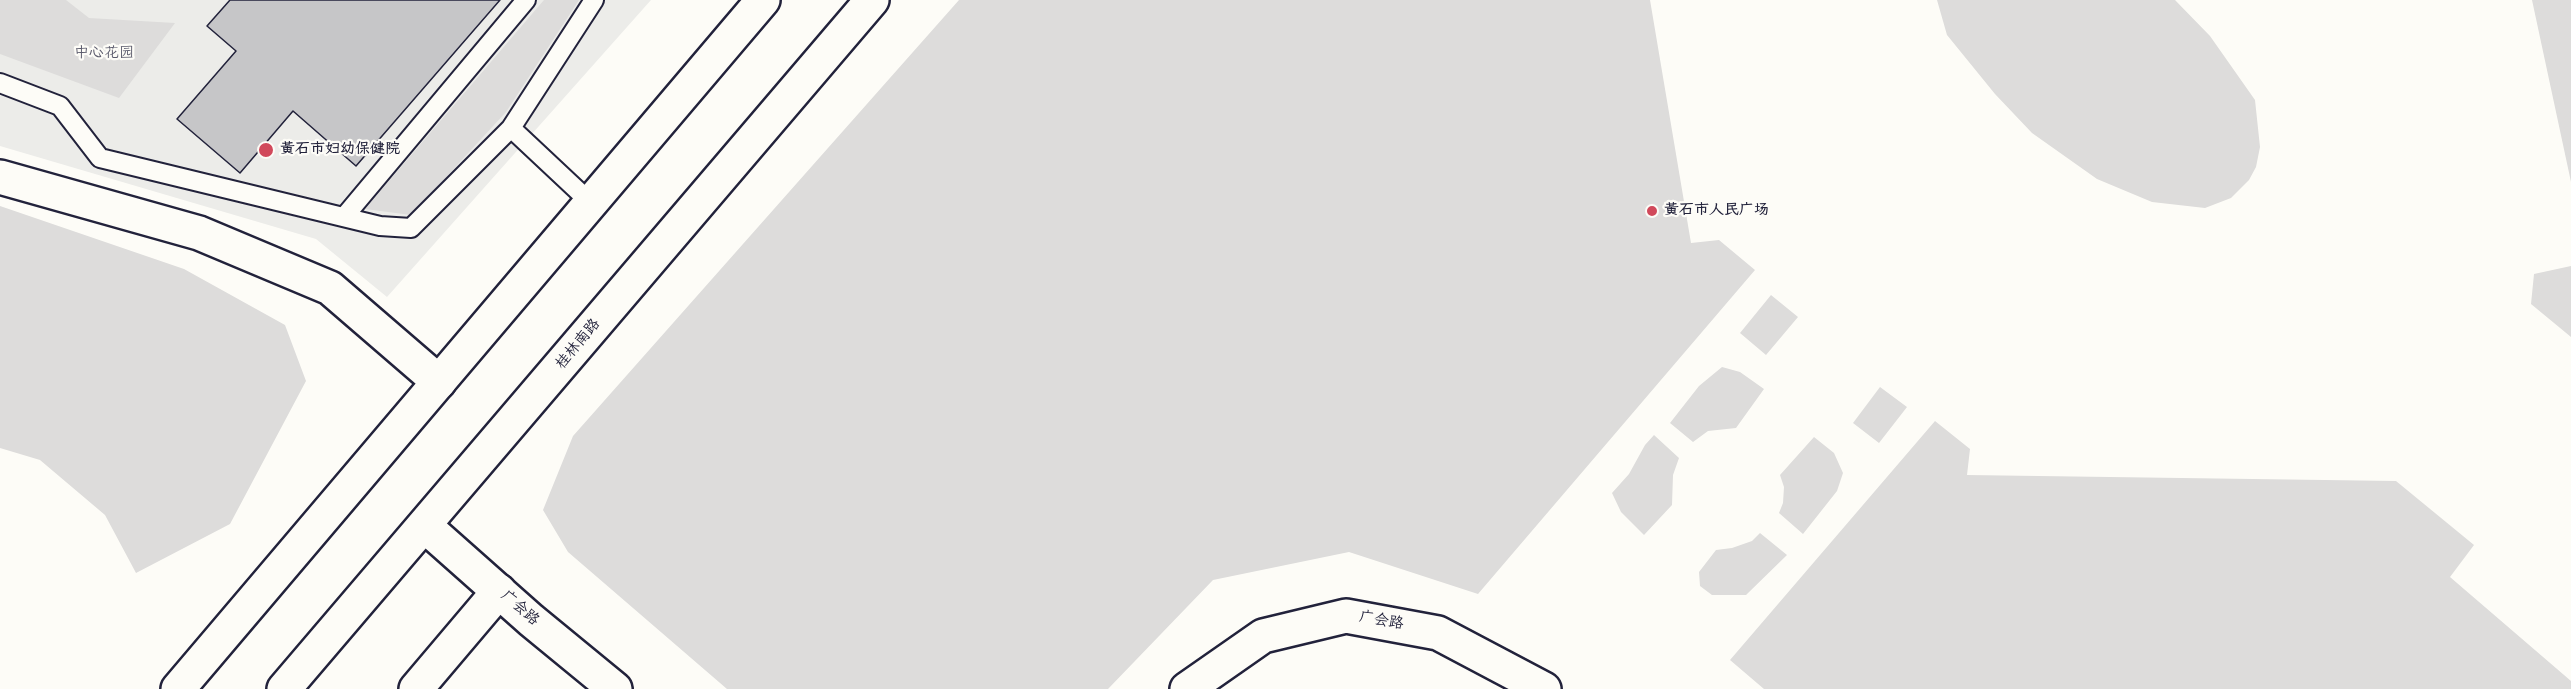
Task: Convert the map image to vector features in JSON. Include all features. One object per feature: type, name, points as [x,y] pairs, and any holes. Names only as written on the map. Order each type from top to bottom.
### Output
[{"type":"main road","points":[[178,689],[764,0]]},
{"type":"main road","name":"桂林南路","points":[[284,689],[872,0]]},
{"type":"main road","points":[[0,177],[199,233],[330,288],[439,382]]},
{"type":"main road","name":"广会路","points":[[425,526],[615,689]]},
{"type":"main road","points":[[416,689],[499,591]]},
{"type":"main road","name":"广会路","points":[[1187,689],[1263,636],[1346,616],[1438,633],[1544,689]]},
{"type":"lane","points":[[344,217],[526,0]]},
{"type":"lane","points":[[0,84],[60,106],[100,158],[380,226],[411,228],[511,128],[594,0]]},
{"type":"lane","points":[[511,128],[591,203]]},
{"type":"shaded area","name":"黄石市妇幼保健院","points":[[0,0],[651,0],[387,297],[316,239],[0,146]]},
{"type":"green space","name":"中心花园","points":[[0,0],[66,0],[89,18],[175,23],[119,98],[0,54]]},
{"type":"green space","points":[[544,0],[579,0],[506,112],[411,215],[365,209]]},
{"type":"green space","points":[[959,0],[1650,0],[1691,243],[1719,240],[1755,270],[1478,594],[1349,552],[1213,580],[1108,689],[727,689],[568,552],[543,510],[573,436]]},
{"type":"green space","points":[[1937,0],[2175,0],[2210,36],[2255,100],[2260,147],[2256,167],[2249,180],[2231,198],[2205,208],[2152,202],[2097,179],[2032,133],[1995,94],[1947,35]]},
{"type":"green space","points":[[2532,0],[2571,0],[2571,182]]},
{"type":"green space","points":[[0,206],[184,269],[285,325],[306,381],[230,524],[136,573],[105,515],[40,460],[0,448]]},
{"type":"green space","points":[[2571,266],[2571,337],[2531,304],[2534,274]]},
{"type":"green space","points":[[1771,295],[1798,317],[1766,355],[1740,333]]},
{"type":"green space","points":[[1722,367],[1740,372],[1764,389],[1736,428],[1708,431],[1693,442],[1670,423],[1699,386]]},
{"type":"green space","points":[[1880,387],[1907,407],[1879,443],[1853,423]]},
{"type":"green space","points":[[1935,421],[1970,449],[1967,475],[2396,481],[2474,545],[2450,577],[2571,681],[2571,689],[1764,689],[1730,660]]},
{"type":"green space","points":[[1654,435],[1679,458],[1673,475],[1672,505],[1644,535],[1621,512],[1612,493],[1629,474],[1645,445]]},
{"type":"green space","points":[[1814,437],[1834,453],[1843,473],[1837,491],[1803,534],[1779,513],[1783,503],[1784,487],[1780,475]]},
{"type":"green space","points":[[1760,533],[1787,555],[1746,595],[1712,595],[1700,586],[1699,572],[1716,550],[1732,548],[1752,541]]},
{"type":"building","points":[[230,0],[500,0],[356,166],[293,111],[240,173],[177,119],[236,51],[207,26]]},
{"type":"place","name":"黄石市妇幼保健院","points":[[266,150]]},
{"type":"place","name":"黄石市人民广场","points":[[1652,211]]}]
